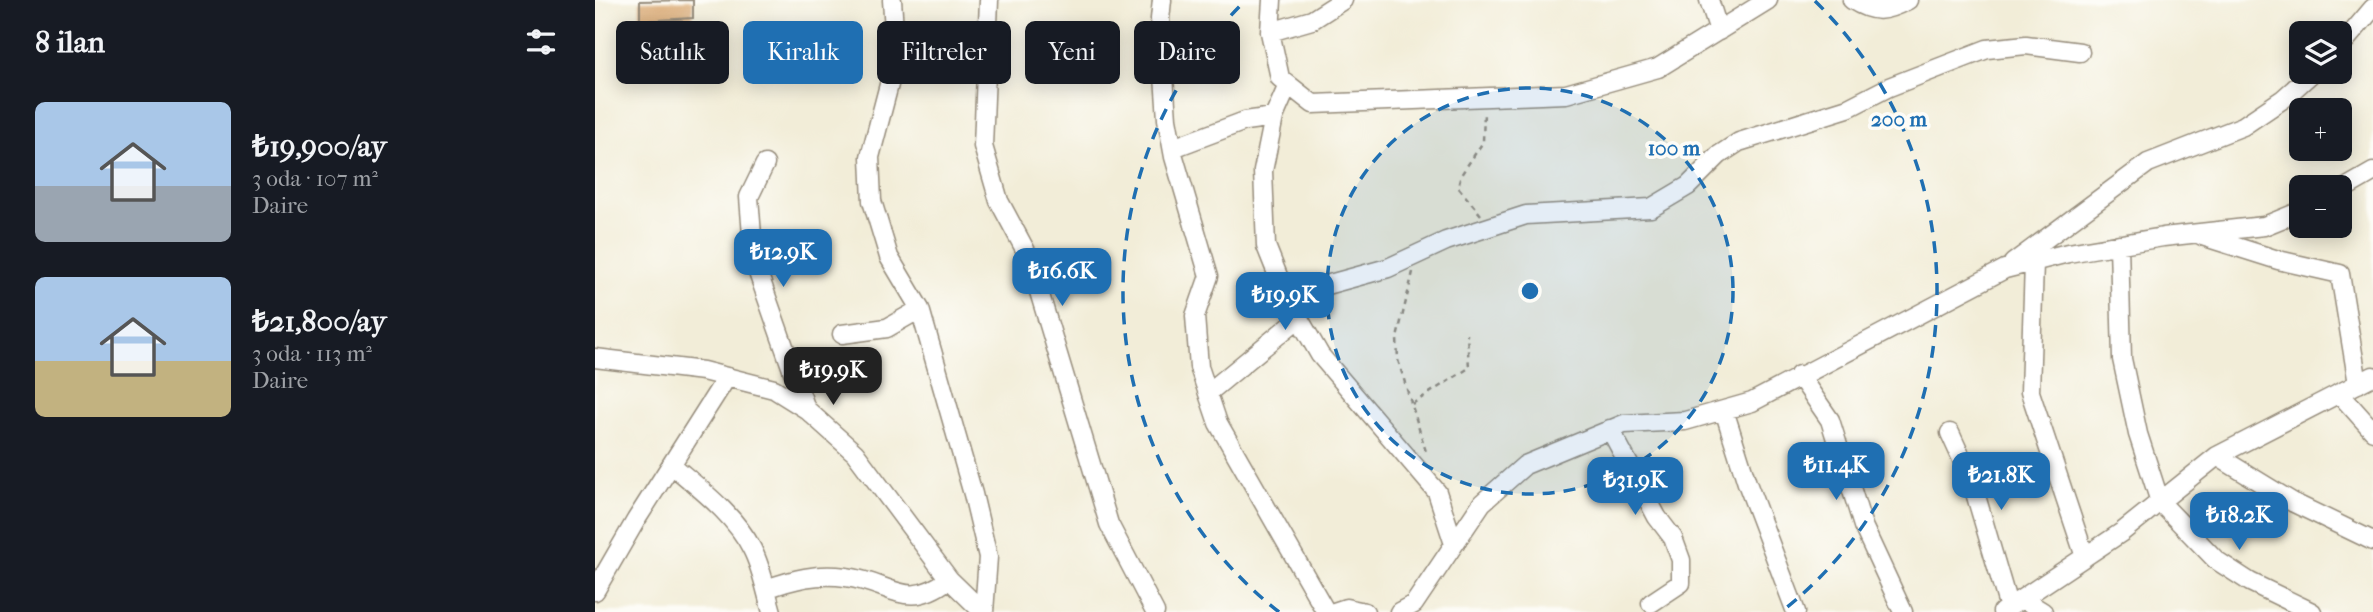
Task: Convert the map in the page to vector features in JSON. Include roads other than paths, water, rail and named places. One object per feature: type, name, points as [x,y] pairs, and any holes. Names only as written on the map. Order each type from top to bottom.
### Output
[{"type":"street","points":[[892,0],[896,58],[870,157],[872,201],[888,257],[920,309],[973,494],[988,557],[976,609]]},
{"type":"street","points":[[989,0],[983,146],[999,201],[1028,256],[1109,524],[1155,612]]},
{"type":"street","points":[[1162,0],[1160,31],[1167,119],[1209,275],[1195,316],[1199,367],[1218,423],[1327,612]]},
{"type":"street","points":[[1272,0],[1270,32],[1280,78],[1313,104],[1566,94],[1658,68],[1768,0]]},
{"type":"street","points":[[1270,32],[1312,20],[1343,0]]},
{"type":"street","points":[[1709,0],[1719,31]]},
{"type":"street","points":[[1852,0],[1868,10],[1892,8],[1908,0]]},
{"type":"street","points":[[2352,33],[2373,8]]},
{"type":"street","points":[[1286,296],[1359,278],[1491,224],[1544,212],[1637,211],[1651,208],[1688,186],[1719,155],[1739,142],[1770,130],[1840,111],[1889,87],[1987,49],[2026,45],[2080,52]]},
{"type":"street","points":[[1399,612],[1414,604],[1482,503],[1525,465],[1624,424],[1685,421],[1752,402],[1799,375],[2005,270],[2148,163],[2243,126],[2283,99],[2300,84]]},
{"type":"street","points":[[1288,85],[1274,117],[1263,171],[1266,246],[1286,296],[1320,355],[1437,492],[1454,544]]},
{"type":"street","points":[[1173,148],[1245,121],[1274,117]]},
{"type":"street","points":[[765,164],[749,197],[754,261],[806,409]]},
{"type":"street","points":[[2352,184],[2373,172]]},
{"type":"street","points":[[2005,270],[2119,244],[2264,226],[2289,216]]},
{"type":"street","points":[[2011,606],[2085,557],[2217,456],[2365,380],[2340,274],[2278,260],[2195,233]]},
{"type":"street","points":[[2119,244],[2122,359],[2138,434],[2160,502],[2216,560],[2250,582],[2312,612]]},
{"type":"street","points":[[2034,262],[2030,393],[2085,557]]},
{"type":"street","points":[[842,334],[887,328],[920,309]]},
{"type":"street","points":[[1208,393],[1299,318]]},
{"type":"street","points":[[595,358],[703,371],[774,389],[806,409],[855,453],[949,579],[976,609]]},
{"type":"street","points":[[1799,375],[1830,420],[1863,526],[1903,612]]},
{"type":"street","points":[[595,591],[727,377]]},
{"type":"street","points":[[2339,393],[2373,431]]},
{"type":"street","points":[[1724,410],[1747,483],[1796,612]]},
{"type":"street","points":[[1610,429],[1657,517],[1673,538],[1681,560],[1681,583],[1651,603]]},
{"type":"street","points":[[1949,433],[1972,479],[2011,606]]},
{"type":"street","points":[[2217,456],[2294,503],[2373,541]]},
{"type":"street","points":[[672,464],[733,522],[752,548],[772,612]]},
{"type":"street","points":[[766,589],[805,575],[848,577],[875,585],[905,602],[924,606],[949,579]]},
{"type":"street","points":[[2011,606],[2043,612]]},
{"type":"street","points":[[1334,612],[1346,608],[1365,612]]}]
